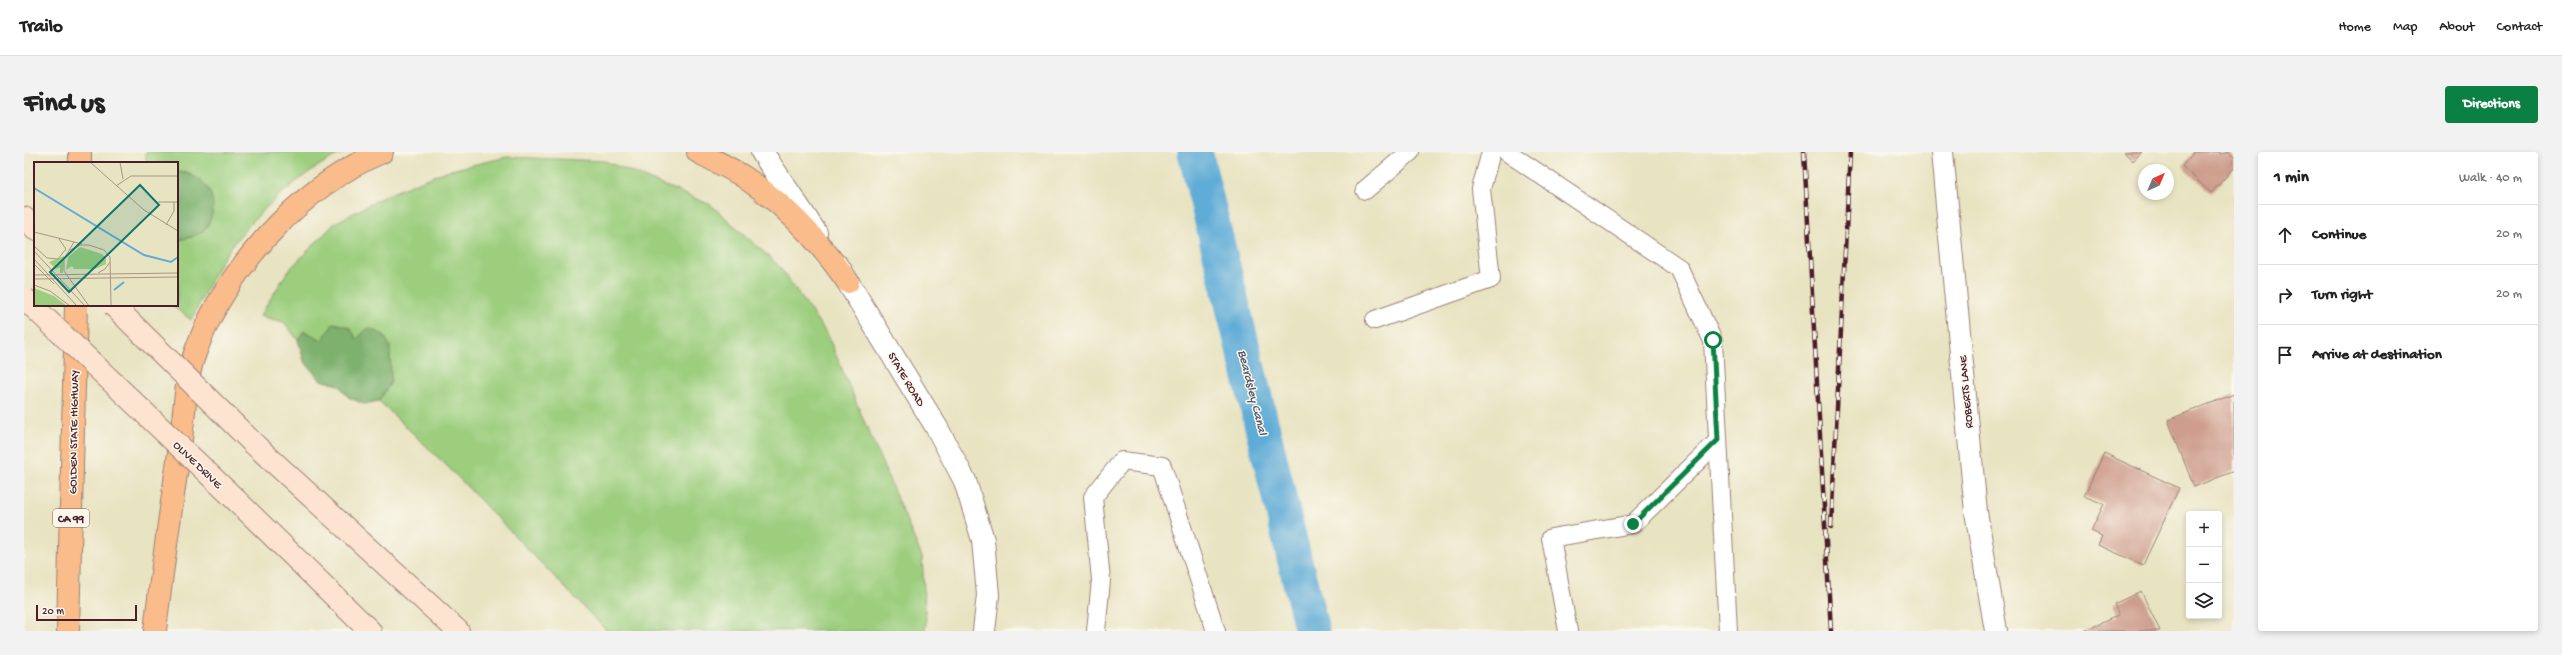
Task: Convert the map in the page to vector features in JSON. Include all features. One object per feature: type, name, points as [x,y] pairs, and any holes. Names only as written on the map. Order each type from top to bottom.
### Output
[{"type":"highway","points":[[155,631],[193,357],[214,310],[246,261],[280,222],[324,185],[382,152]]},
{"type":"highway","points":[[698,152],[744,177],[790,213],[825,250],[848,282]]},
{"type":"highway","name":"GOLDEN STATE HIGHWAY","points":[[68,631],[76,306]]},
{"type":"main road","points":[[24,218],[34,228]]},
{"type":"main road","name":"OLIVE DRIVE","points":[[24,298],[370,631]]},
{"type":"main road","points":[[114,306],[254,444],[458,630]]},
{"type":"street","name":"STATE ROAD","points":[[762,152],[848,282],[937,428],[965,481],[983,540],[988,595],[984,631]]},
{"type":"street","name":"ROBERTS LANE","points":[[1942,152],[1976,512],[1996,631]]},
{"type":"lane","points":[[1365,190],[1410,152]]},
{"type":"lane","points":[[1375,320],[1491,279],[1481,189],[1491,152]]},
{"type":"lane","points":[[1506,152],[1680,268],[1713,340],[1728,631]]},
{"type":"lane","points":[[1568,631],[1551,538],[1633,524],[1718,440]]},
{"type":"lane","points":[[1096,631],[1101,580],[1093,497],[1122,461],[1162,466],[1216,631]]},
{"type":"green space","points":[[146,152],[345,152],[312,170],[295,182],[247,227],[224,257],[191,320],[173,306],[178,306],[178,240],[192,237],[190,173],[178,172],[178,162],[146,162]]},
{"type":"green space","points":[[507,157],[605,161],[711,205],[779,266],[827,334],[922,557],[926,625],[924,631],[607,631],[448,467],[379,401],[391,382],[357,339],[322,340],[304,331],[298,340],[284,322],[260,316],[288,271],[335,223],[387,195],[446,171]]},
{"type":"green space","points":[[178,172],[197,178],[209,191],[212,199],[213,209],[211,218],[206,228],[193,236],[178,240]]},
{"type":"green space","points":[[334,323],[349,327],[357,339],[368,328],[384,335],[390,347],[391,382],[379,401],[364,404],[348,397],[339,385],[320,380],[304,361],[298,340],[304,331],[322,340]]},
{"type":"building","points":[[2124,152],[2142,152],[2133,161]]},
{"type":"building","points":[[2194,152],[2219,152],[2222,154],[2228,152],[2234,157],[2234,168],[2211,193],[2182,166]]},
{"type":"building","points":[[2234,394],[2234,471],[2194,487],[2168,420]]},
{"type":"building","points":[[2104,453],[2179,488],[2143,565],[2098,545],[2102,536],[2091,531],[2104,504],[2084,496]]},
{"type":"building","points":[[2141,591],[2160,631],[2084,631],[2119,615],[2114,604]]},
{"type":"waterway","name":"Beardsley Canal","points":[[1195,152],[1312,631]]},
{"type":"railway","points":[[1804,152],[1831,631]]},
{"type":"railway","points":[[1831,527],[1850,152]]},
{"type":"route","points":[[1633,524],[1718,440],[1713,340]]}]
